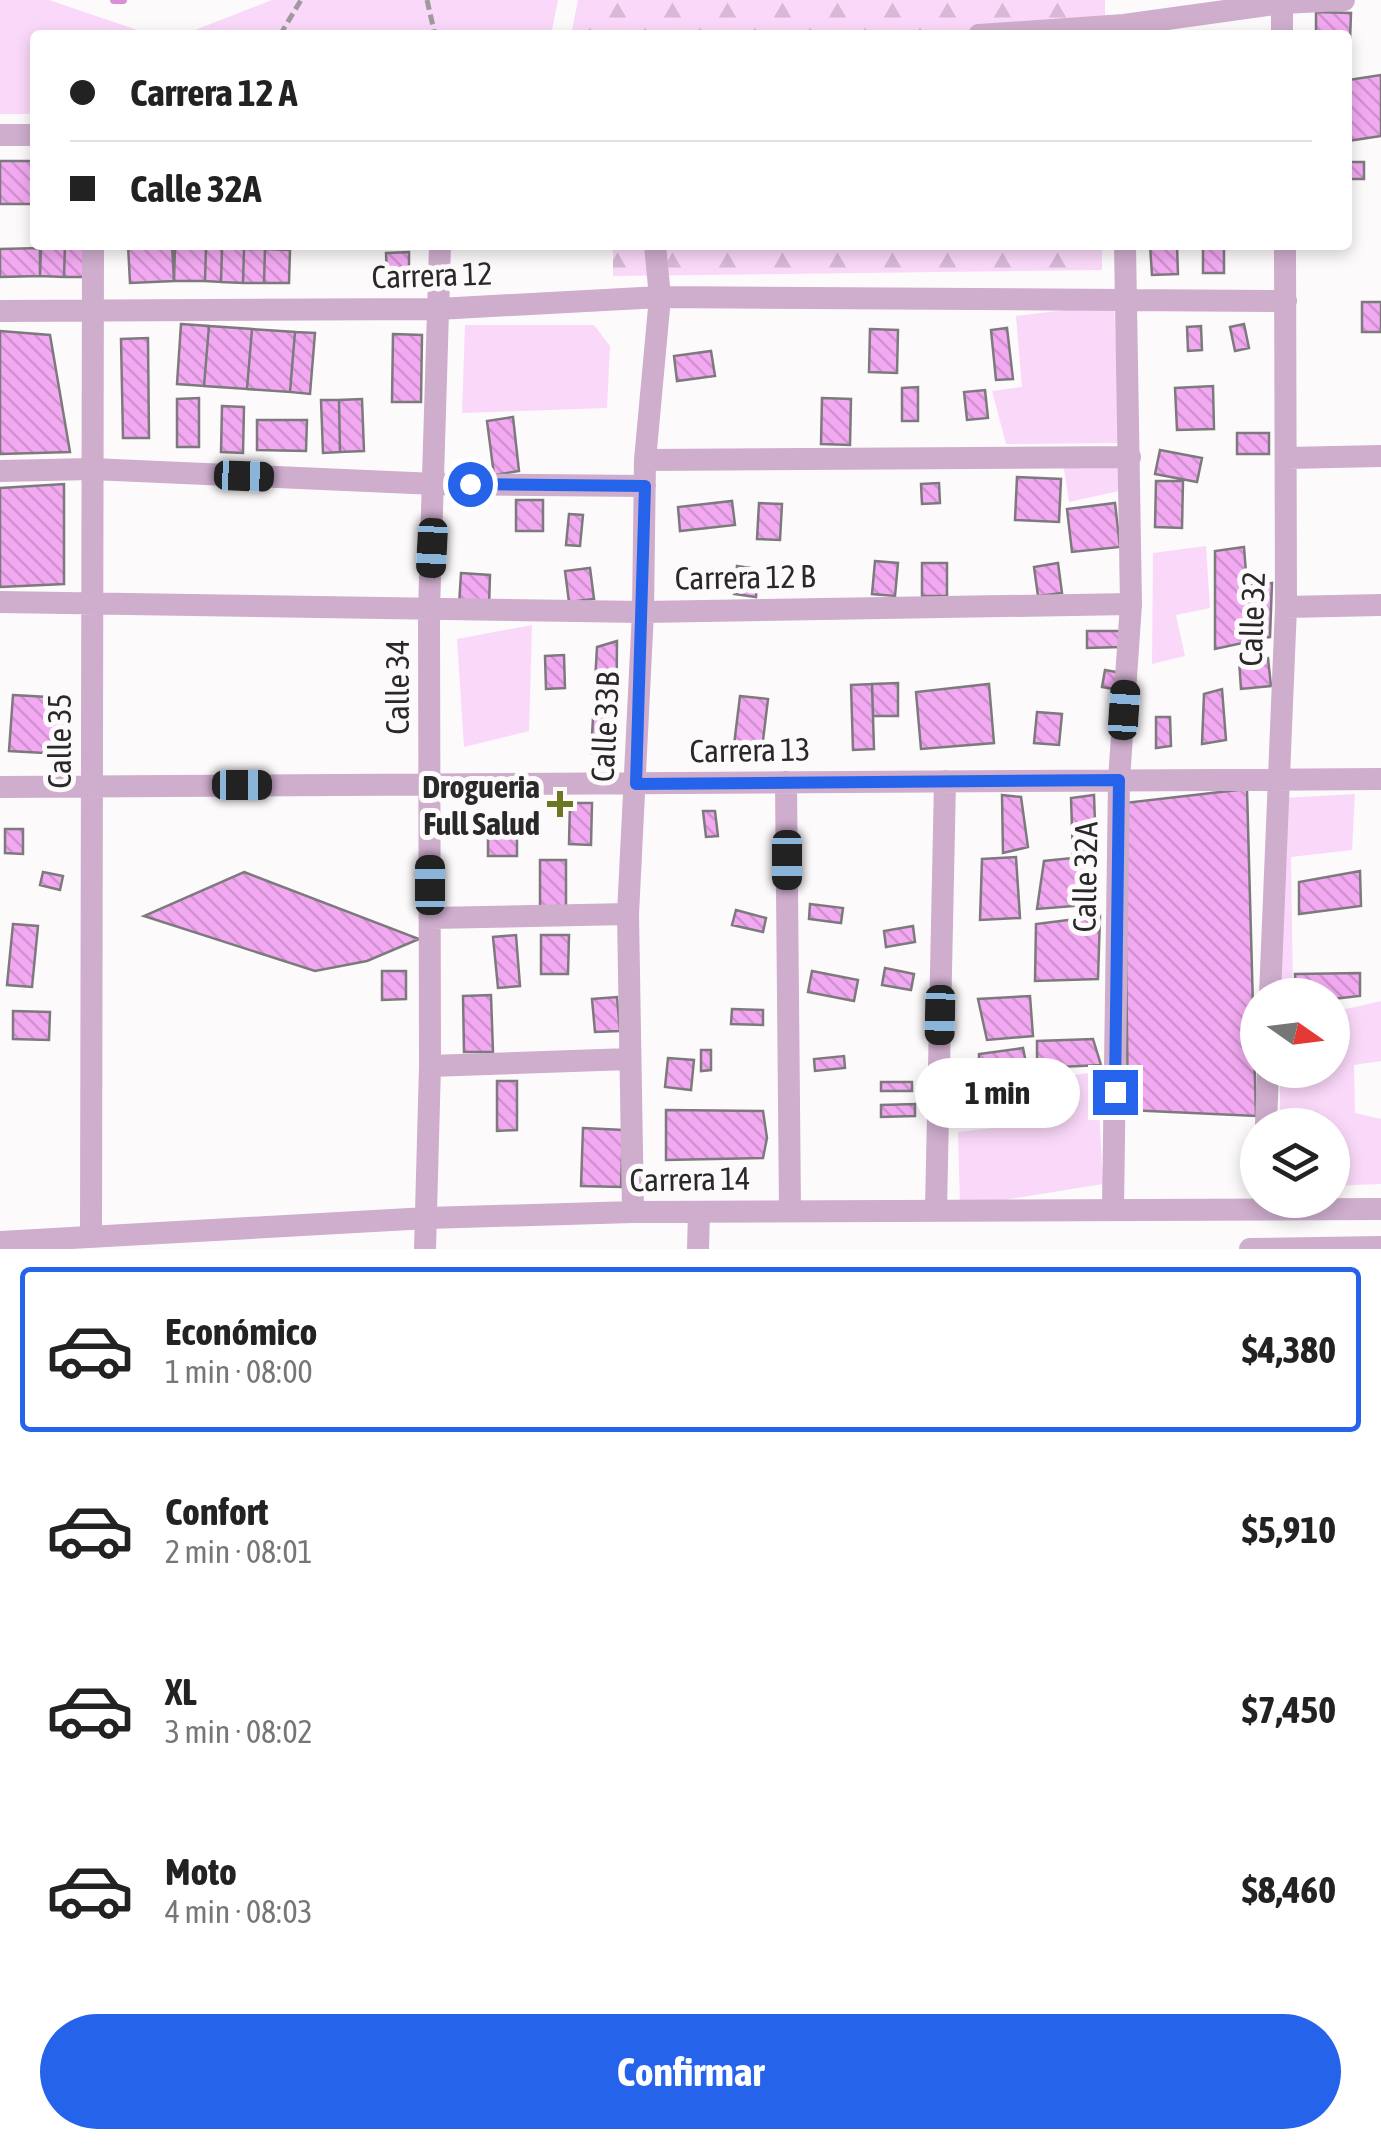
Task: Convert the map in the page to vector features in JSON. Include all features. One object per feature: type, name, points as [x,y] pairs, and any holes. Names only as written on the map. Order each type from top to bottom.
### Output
[{"type":"street","points":[[1124,30],[1282,3],[1344,0]]},
{"type":"street","points":[[1282,3],[1282,30]]},
{"type":"street","points":[[0,135],[30,135]]},
{"type":"street","name":"Calle 35","points":[[91,1237],[93,250]]},
{"type":"street","name":"Calle 34","points":[[425,1249],[430,1066],[429,611],[440,250]]},
{"type":"street","name":"Calle 33B","points":[[633,1212],[628,914],[643,612],[645,460],[660,297],[655,250]]},
{"type":"street","name":"Calle 32A","points":[[1113,1209],[1119,780],[1132,604],[1125,250]]},
{"type":"street","name":"Calle 32","points":[[1270,978],[1286,607],[1286,250]]},
{"type":"street","name":"Carrera 12","points":[[0,310],[438,310],[660,297],[1286,301]]},
{"type":"street","points":[[1287,458],[1381,456]]},
{"type":"street","points":[[645,460],[1130,457]]},
{"type":"street","points":[[0,471],[92,469],[435,484],[645,486]]},
{"type":"street","name":"Carrera 12 B","points":[[0,602],[643,612],[1132,604]]},
{"type":"street","points":[[1286,607],[1381,605]]},
{"type":"street","name":"Carrera 13","points":[[0,787],[1381,778]]},
{"type":"street","points":[[936,1210],[945,781]]},
{"type":"street","points":[[786,782],[790,1211]]},
{"type":"street","points":[[430,918],[628,914]]},
{"type":"street","points":[[430,1066],[629,1059]]},
{"type":"street","name":"Carrera 14","points":[[0,1242],[426,1218],[1240,1206]]},
{"type":"street","name":"Carrera 14","points":[[1350,1207],[1381,1208]]},
{"type":"street","points":[[698,1249],[699,1212]]},
{"type":"street","points":[[1264,1218],[1264,1249]]},
{"type":"street","points":[[1250,1249],[1381,1247]]},
{"type":"path","points":[[283,30],[301,0]]},
{"type":"path","points":[[426,0],[433,30]]},
{"type":"green space","points":[[0,0],[49,0],[137,30],[30,30],[30,114],[0,114]]},
{"type":"green space","points":[[272,0],[558,0],[552,30],[195,30]]},
{"type":"green space","points":[[578,0],[1105,0],[1105,30],[572,30]]},
{"type":"green space","points":[[613,250],[1102,250],[1102,270],[613,276]]},
{"type":"green space","points":[[1114,304],[1120,443],[1006,444],[992,391],[1022,387],[1016,316]]},
{"type":"green space","points":[[465,325],[594,325],[610,346],[607,408],[462,413]]},
{"type":"green space","points":[[1119,461],[1119,491],[1069,502],[1063,462]]},
{"type":"green space","points":[[1206,546],[1210,608],[1176,615],[1185,656],[1152,664],[1153,553]]},
{"type":"green space","points":[[532,625],[529,731],[464,747],[457,639]]},
{"type":"green space","points":[[1355,794],[1352,850],[1291,857],[1293,978],[1281,978],[1283,798]]},
{"type":"green space","points":[[1381,1001],[1381,1061],[1354,1065],[1355,1113],[1381,1119],[1381,1184],[1350,1185],[1350,1108],[1280,1108],[1280,1088],[1350,1088],[1350,1008]]},
{"type":"green space","points":[[1097,1072],[1103,1184],[960,1207],[958,1132],[1038,1123],[1036,1080]]},
{"type":"building","points":[[1316,12],[1351,13],[1350,30],[1316,30]]},
{"type":"building","points":[[1381,75],[1381,136],[1352,140],[1352,79]]},
{"type":"building","points":[[0,161],[30,161],[30,204],[0,204]]},
{"type":"building","points":[[1352,162],[1364,162],[1364,179],[1352,179]]},
{"type":"building","points":[[0,249],[40,250],[40,276],[0,277]]},
{"type":"building","points":[[41,250],[65,250],[64,277],[40,276]]},
{"type":"building","points":[[65,250],[86,250],[85,277],[64,277]]},
{"type":"building","points":[[128,250],[172,250],[174,281],[130,283]]},
{"type":"building","points":[[175,250],[206,250],[205,281],[174,281]]},
{"type":"building","points":[[206,250],[222,250],[221,282],[205,281]]},
{"type":"building","points":[[222,250],[244,250],[243,283],[221,282]]},
{"type":"building","points":[[244,250],[265,250],[264,283],[243,283]]},
{"type":"building","points":[[265,250],[290,250],[289,283],[264,283]]},
{"type":"building","points":[[1150,250],[1177,250],[1178,274],[1152,275]]},
{"type":"building","points":[[1203,250],[1224,250],[1224,273],[1203,273]]},
{"type":"building","points":[[409,252],[409,281],[387,281],[386,253]]},
{"type":"building","points":[[1362,302],[1381,302],[1381,332],[1362,332]]},
{"type":"building","points":[[181,324],[209,326],[204,386],[177,384]]},
{"type":"building","points":[[1244,324],[1249,348],[1235,351],[1230,327]]},
{"type":"building","points":[[209,326],[252,329],[247,389],[204,386]]},
{"type":"building","points":[[1201,326],[1202,350],[1188,351],[1187,327]]},
{"type":"building","points":[[1007,328],[1013,379],[996,380],[991,330]]},
{"type":"building","points":[[252,329],[295,332],[290,392],[247,389]]},
{"type":"building","points":[[870,329],[898,330],[897,373],[869,372]]},
{"type":"building","points":[[0,331],[50,335],[70,452],[0,454]]},
{"type":"building","points":[[295,332],[315,333],[310,394],[290,392]]},
{"type":"building","points":[[393,334],[422,335],[421,402],[392,402]]},
{"type":"building","points":[[148,338],[149,438],[123,438],[121,339]]},
{"type":"building","points":[[711,351],[715,376],[677,381],[674,356]]},
{"type":"building","points":[[1213,386],[1214,429],[1177,430],[1175,388]]},
{"type":"building","points":[[918,387],[918,421],[902,421],[902,388]]},
{"type":"building","points":[[985,390],[988,418],[967,420],[964,392]]},
{"type":"building","points":[[199,398],[199,447],[177,447],[177,399]]},
{"type":"building","points":[[822,398],[851,399],[850,445],[821,444]]},
{"type":"building","points":[[362,399],[364,451],[340,452],[339,400]]},
{"type":"building","points":[[321,400],[339,400],[340,452],[323,453]]},
{"type":"building","points":[[222,406],[244,407],[243,453],[221,452]]},
{"type":"building","points":[[513,417],[519,471],[494,475],[487,421]]},
{"type":"building","points":[[257,420],[307,420],[306,451],[257,450]]},
{"type":"building","points":[[1237,433],[1269,433],[1269,454],[1237,454]]},
{"type":"building","points":[[1160,450],[1202,458],[1197,482],[1155,474]]},
{"type":"building","points":[[1017,477],[1061,479],[1059,522],[1015,520]]},
{"type":"building","points":[[1156,481],[1183,481],[1182,528],[1155,527]]},
{"type":"building","points":[[939,483],[940,503],[922,504],[921,484]]},
{"type":"building","points":[[64,484],[64,584],[0,587],[0,488]]},
{"type":"building","points":[[516,500],[543,500],[543,531],[516,531]]},
{"type":"building","points":[[732,501],[735,525],[680,531],[678,507]]},
{"type":"building","points":[[759,503],[782,504],[780,540],[757,539]]},
{"type":"building","points":[[1115,503],[1120,547],[1072,552],[1067,509]]},
{"type":"building","points":[[569,514],[583,515],[580,546],[566,545]]},
{"type":"building","points":[[1244,547],[1247,586],[1272,583],[1270,637],[1215,649],[1215,551]]},
{"type":"building","points":[[875,561],[898,563],[895,596],[872,594]]},
{"type":"building","points":[[922,563],[947,563],[947,596],[922,596]]},
{"type":"building","points":[[1058,563],[1062,593],[1038,596],[1034,567]]},
{"type":"building","points":[[737,566],[758,569],[756,597],[734,594]]},
{"type":"building","points":[[590,568],[594,599],[569,602],[565,571]]},
{"type":"building","points":[[461,573],[490,575],[489,607],[459,606]]},
{"type":"building","points":[[1087,631],[1122,631],[1122,647],[1087,648]]},
{"type":"building","points":[[617,641],[616,755],[591,753],[597,647]]},
{"type":"building","points":[[564,655],[565,688],[546,689],[545,656]]},
{"type":"building","points":[[1268,658],[1271,686],[1241,689],[1239,660]]},
{"type":"building","points":[[1105,670],[1122,673],[1119,690],[1102,687]]},
{"type":"building","points":[[898,683],[898,716],[873,716],[872,684]]},
{"type":"building","points":[[872,684],[874,749],[853,750],[851,685]]},
{"type":"building","points":[[989,684],[994,743],[921,749],[916,692]]},
{"type":"building","points":[[1222,689],[1226,740],[1202,744],[1204,694]]},
{"type":"building","points":[[13,695],[66,698],[63,754],[9,751]]},
{"type":"building","points":[[740,696],[768,699],[761,757],[733,753]]},
{"type":"building","points":[[1037,712],[1062,714],[1059,745],[1034,743]]},
{"type":"building","points":[[1156,717],[1170,717],[1171,746],[1156,748]]},
{"type":"building","points":[[1247,789],[1252,978],[1240,978],[1240,1088],[1255,1088],[1256,1108],[1240,1108],[1240,1115],[1128,1110],[1124,803]]},
{"type":"building","points":[[1002,795],[1021,797],[1028,847],[1003,853]]},
{"type":"building","points":[[1094,795],[1098,904],[1037,909],[1044,861],[1073,858],[1071,798]]},
{"type":"building","points":[[570,803],[592,803],[591,845],[569,844]]},
{"type":"building","points":[[703,811],[715,811],[718,836],[706,837]]},
{"type":"building","points":[[517,820],[517,856],[488,856],[488,821]]},
{"type":"building","points":[[5,829],[23,829],[23,854],[5,853]]},
{"type":"building","points":[[1016,857],[1020,918],[980,920],[982,859]]},
{"type":"building","points":[[540,860],[566,860],[566,907],[540,906]]},
{"type":"building","points":[[1360,871],[1361,906],[1299,914],[1299,882]]},
{"type":"building","points":[[43,872],[63,876],[60,890],[40,885]]},
{"type":"building","points":[[244,872],[419,939],[367,961],[315,971],[144,916]]},
{"type":"building","points":[[810,904],[843,908],[841,923],[809,919]]},
{"type":"building","points":[[736,910],[766,918],[763,932],[732,925]]},
{"type":"building","points":[[1100,916],[1098,979],[1035,981],[1036,924]]},
{"type":"building","points":[[13,924],[38,926],[32,987],[7,985]]},
{"type":"building","points":[[913,926],[915,942],[886,947],[884,931]]},
{"type":"building","points":[[516,935],[520,986],[498,988],[493,937]]},
{"type":"building","points":[[541,935],[569,935],[568,974],[541,974]]},
{"type":"building","points":[[885,968],[914,974],[911,990],[882,985]]},
{"type":"building","points":[[382,971],[406,971],[406,999],[382,1000]]},
{"type":"building","points":[[812,971],[858,980],[854,1001],[808,992]]},
{"type":"building","points":[[1360,973],[1360,996],[1350,997],[1350,978],[1295,978],[1295,974]]},
{"type":"building","points":[[491,995],[493,1052],[464,1052],[463,996]]},
{"type":"building","points":[[1030,996],[1033,1036],[987,1040],[978,999]]},
{"type":"building","points":[[617,997],[620,1031],[595,1032],[592,999]]},
{"type":"building","points":[[732,1009],[763,1010],[763,1025],[731,1024]]},
{"type":"building","points":[[13,1011],[50,1012],[49,1040],[13,1039]]},
{"type":"building","points":[[1093,1039],[1101,1065],[1037,1068],[1037,1041]]},
{"type":"building","points":[[1023,1048],[1035,1108],[979,1120],[979,1054]]},
{"type":"building","points":[[701,1050],[711,1050],[711,1070],[701,1071]]},
{"type":"building","points":[[844,1056],[845,1068],[815,1071],[814,1059]]},
{"type":"building","points":[[668,1058],[694,1060],[691,1090],[665,1087]]},
{"type":"building","points":[[497,1081],[517,1081],[517,1130],[497,1131]]},
{"type":"building","points":[[881,1082],[912,1082],[912,1091],[881,1091]]},
{"type":"building","points":[[915,1104],[915,1116],[881,1117],[881,1105]]},
{"type":"building","points":[[666,1110],[763,1111],[767,1138],[763,1158],[666,1160]]},
{"type":"building","points":[[583,1128],[623,1130],[621,1187],[581,1186]]},
{"type":"waterway","points":[[114,0],[123,0]]},
{"type":"place","name":"Drogueria Full Salud","points":[[560,804]]},
{"type":"route","points":[[470,484],[645,486],[636,784],[1119,780],[1115,1092]]}]
